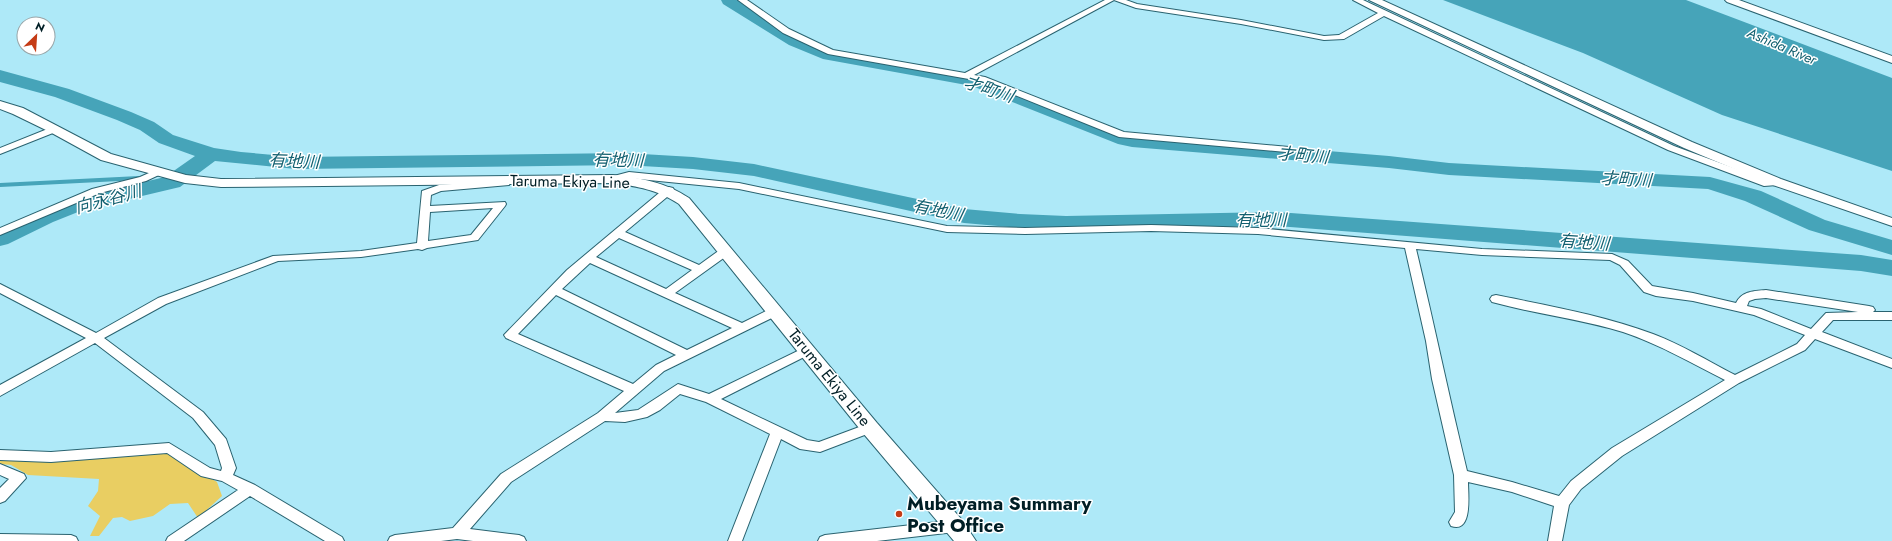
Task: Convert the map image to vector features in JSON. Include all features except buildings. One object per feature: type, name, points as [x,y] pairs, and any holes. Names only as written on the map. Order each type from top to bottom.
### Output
[{"type":"main road","name":"Taruma Ekiya Line","points":[[0,105],[18,111],[55,129],[106,157],[180,177],[221,183],[614,179],[656,184],[669,190],[684,201],[776,310],[870,428],[955,526],[966,541]]},
{"type":"street","points":[[742,0],[786,31],[831,52],[982,79],[1122,134],[1286,149]]},
{"type":"street","points":[[966,76],[1111,0]]},
{"type":"street","points":[[1118,0],[1136,6],[1240,22],[1324,38],[1341,38],[1384,13]]},
{"type":"street","points":[[1357,0],[1671,148],[1768,184],[1777,182]]},
{"type":"street","points":[[1374,0],[1688,145],[1777,182],[1892,222]]},
{"type":"street","points":[[1730,0],[1892,60]]},
{"type":"street","points":[[0,151],[55,129]]},
{"type":"street","points":[[0,232],[96,192],[143,179],[158,172]]},
{"type":"street","points":[[614,179],[629,175],[739,186],[947,229],[1025,231],[1151,228],[1258,231],[1482,252],[1612,257],[1624,263],[1648,289],[1656,292],[1693,297],[1756,312],[1892,364]]},
{"type":"street","points":[[422,247],[426,193],[439,188],[515,182],[521,180]]},
{"type":"street","points":[[634,390],[510,335],[588,258],[669,190]]},
{"type":"street","points":[[0,391],[162,301],[277,258],[361,254],[422,247],[474,238],[501,204],[425,209]]},
{"type":"street","points":[[618,233],[700,270]]},
{"type":"street","points":[[1410,245],[1460,475],[1462,513],[1456,522]]},
{"type":"street","points":[[667,294],[727,252]]},
{"type":"street","points":[[588,258],[742,328]]},
{"type":"street","points":[[0,288],[96,338],[198,415],[221,443],[229,468],[225,477]]},
{"type":"street","points":[[554,290],[687,356]]},
{"type":"street","points":[[1740,308],[1744,299],[1766,294],[1869,310],[1889,316]]},
{"type":"street","points":[[1496,299],[1583,317],[1629,331],[1669,346],[1735,380]]},
{"type":"street","points":[[457,533],[506,478],[603,416],[660,368],[687,356],[776,310]]},
{"type":"street","points":[[1555,541],[1562,503],[1576,485],[1616,452],[1735,380],[1801,347],[1830,316],[1889,316]]},
{"type":"street","points":[[710,399],[808,350]]},
{"type":"street","points":[[603,416],[609,418],[624,417],[646,412],[678,389],[710,399],[805,445],[820,447],[870,428]]},
{"type":"street","points":[[735,541],[778,431]]},
{"type":"street","points":[[0,455],[50,457],[169,448],[206,472],[225,477],[250,489],[337,541]]},
{"type":"street","points":[[0,469],[19,478],[0,497]]},
{"type":"street","points":[[1460,475],[1512,487],[1562,503]]},
{"type":"street","points":[[172,541],[250,489]]},
{"type":"street","points":[[826,541],[955,526]]},
{"type":"street","points":[[395,541],[457,533],[519,541]]},
{"type":"street","points":[[0,540],[71,541]]},
{"type":"shaded area","points":[[165,451],[217,482],[222,496],[198,518],[188,503],[170,504],[153,516],[130,521],[122,517],[113,518],[99,536],[90,536],[100,516],[88,506],[98,491],[99,479],[28,475],[11,465],[0,464],[0,458]]},
{"type":"water","name":"Ashida River","points":[[1443,0],[1686,0],[1892,78],[1892,171],[1722,115],[1583,53]]},
{"type":"waterway","name":"才町川","points":[[729,0],[795,41],[829,55],[977,81],[1118,138],[1132,141],[1389,162],[1449,169],[1710,183],[1753,196],[1817,225],[1892,248]]},
{"type":"waterway","name":"有地川","points":[[0,76],[62,93],[147,126],[166,139],[211,154]]},
{"type":"waterway","name":"向永谷川","points":[[0,239],[45,217],[76,205],[172,182],[211,154]]},
{"type":"waterway","name":"有地川","points":[[211,154],[296,163],[625,159],[693,163],[754,170],[964,216],[1020,221],[1066,223],[1277,219],[1861,263],[1892,268]]},
{"type":"waterway","points":[[0,185],[139,178]]},
{"type":"waterway","name":"向永谷川","points":[[147,183],[147,188]]},
{"type":"place","name":"Mubeyama Summary Post Office","points":[[899,514]]}]
